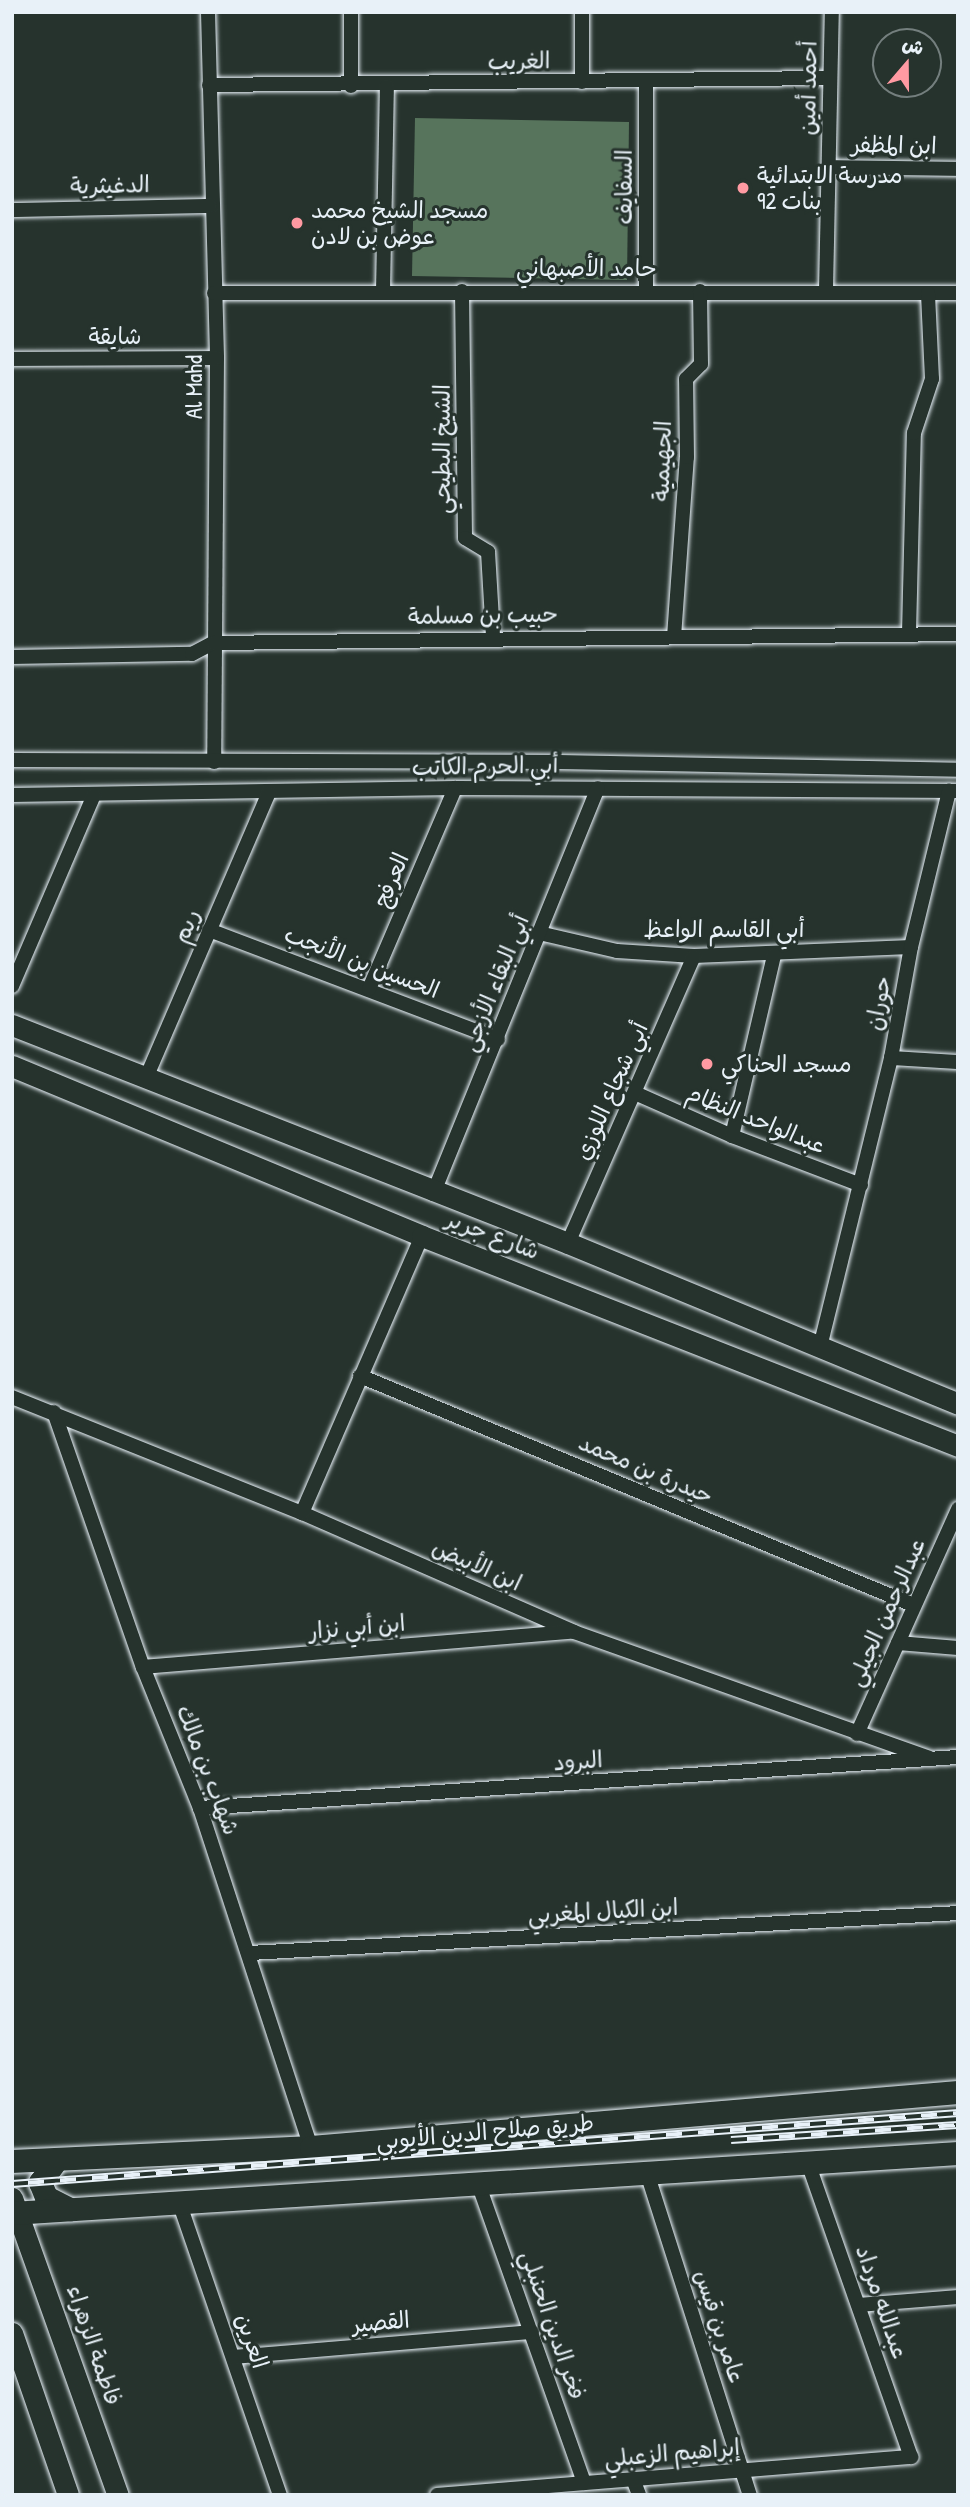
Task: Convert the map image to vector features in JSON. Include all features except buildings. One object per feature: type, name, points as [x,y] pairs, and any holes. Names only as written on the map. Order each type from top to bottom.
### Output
[{"type":"main road","name":"شارع جرير","points":[[12,1025],[433,1194],[568,1243],[958,1404]]},
{"type":"main road","name":"شارع جرير","points":[[12,1066],[422,1236],[958,1446]]},
{"type":"main road","name":"طريق صلاح الدين الأيوبي","points":[[12,2161],[311,2147],[958,2092]]},
{"type":"main road","points":[[15,2208],[70,2209],[958,2153]]},
{"type":"main road","points":[[57,2159],[40,2182],[46,2197],[70,2209]]},
{"type":"main road","name":"فاطمة الزهراء","points":[[15,2208],[118,2495]]},
{"type":"main road","points":[[12,2333],[17,2361],[68,2495]]},
{"type":"street","name":"Al Mahd","points":[[208,12],[210,206],[217,358],[214,762]]},
{"type":"street","points":[[351,12],[351,86]]},
{"type":"street","points":[[582,12],[582,82]]},
{"type":"street","name":"أحمد أمين","points":[[826,290],[832,12]]},
{"type":"street","name":"الغريب","points":[[209,85],[387,86],[830,78]]},
{"type":"street","name":"السفايف","points":[[646,82],[646,290]]},
{"type":"street","points":[[383,291],[387,86]]},
{"type":"street","name":"ابن المظفر","points":[[830,167],[958,169]]},
{"type":"street","name":"الدغيثرية","points":[[12,210],[210,206]]},
{"type":"street","name":"حامد الأصبهاني","points":[[214,293],[646,290],[958,293]]},
{"type":"street","name":"الشيخ البطيحي","points":[[462,291],[466,538],[488,552],[493,636]]},
{"type":"street","name":"الجهيمية","points":[[674,637],[687,457],[686,379],[701,364],[700,291]]},
{"type":"street","points":[[909,633],[914,433],[932,379],[928,293]]},
{"type":"street","name":"شايقة","points":[[12,359],[217,358]]},
{"type":"street","name":"حبيب بن مسلمة","points":[[12,657],[192,654],[213,643],[493,636],[958,634]]},
{"type":"street","name":"أبي الحرم الكاتب","points":[[12,760],[559,762],[958,770]]},
{"type":"street","name":"أبي الحرم الكاتب","points":[[12,796],[455,788],[953,791]]},
{"type":"street","name":"العرفج","points":[[369,989],[455,788]]},
{"type":"street","name":"أبي البقاء الأزجي","points":[[433,1194],[597,788]]},
{"type":"street","name":"حوران","points":[[820,1347],[891,1058],[911,947],[953,791]]},
{"type":"street","name":"ريم","points":[[146,1078],[269,793]]},
{"type":"street","points":[[12,986],[94,795]]},
{"type":"street","name":"الحسين بن الأنجب","points":[[209,930],[498,1038]]},
{"type":"street","name":"أبي القاسم الواعظ","points":[[539,933],[617,951],[694,956],[774,955],[911,947]]},
{"type":"street","points":[[732,1136],[774,955]]},
{"type":"street","name":"أبي شجاع اللوزي","points":[[568,1243],[694,956]]},
{"type":"street","points":[[891,1058],[958,1062]]},
{"type":"street","name":"عبدالواحد النظام","points":[[635,1093],[732,1136],[861,1185]]},
{"type":"street","points":[[302,1513],[422,1236]]},
{"type":"street","name":"حيدرة بن محمد","points":[[360,1376],[914,1605]]},
{"type":"street","name":"ابن الأبيض","points":[[12,1398],[54,1412],[302,1513],[574,1632],[929,1758]]},
{"type":"street","name":"شهاب بن مالك","points":[[54,1412],[143,1667],[200,1808],[250,1953],[311,2147]]},
{"type":"street","name":"عبدالرحمن الجيلي","points":[[857,1734],[958,1509]]},
{"type":"street","name":"ابن أبي نزار","points":[[143,1667],[574,1632]]},
{"type":"street","points":[[898,1643],[958,1648]]},
{"type":"street","name":"البرود","points":[[200,1808],[958,1757]]},
{"type":"street","name":"ابن الكيال المغربي","points":[[250,1953],[958,1913]]},
{"type":"street","name":"عبدالله مرداد","points":[[808,2163],[911,2457]]},
{"type":"street","name":"عامر بن قيس","points":[[647,2173],[750,2495]]},
{"type":"street","name":"فخر الدين الحنبلي","points":[[478,2183],[584,2483]]},
{"type":"street","name":"العرين","points":[[179,2202],[280,2495]]},
{"type":"street","points":[[859,2305],[958,2297]]},
{"type":"street","name":"القصير","points":[[234,2357],[531,2332]]},
{"type":"street","name":"إبراهيم الزعبلي","points":[[437,2495],[911,2457]]},
{"type":"street","points":[[633,2479],[639,2495]]},
{"type":"green space","points":[[415,118],[629,122],[627,280],[412,276]]},
{"type":"railway","points":[[12,2184],[958,2113]]},
{"type":"railway","points":[[731,2140],[958,2125]]},
{"type":"place","name":"مدرسة الابتدائية 92 بنات","points":[[743,188]]},
{"type":"place","name":"مسجد الشيخ محمد عوض بن لادن","points":[[297,223]]},
{"type":"place","name":"مسجد الحناكي","points":[[707,1064]]}]
